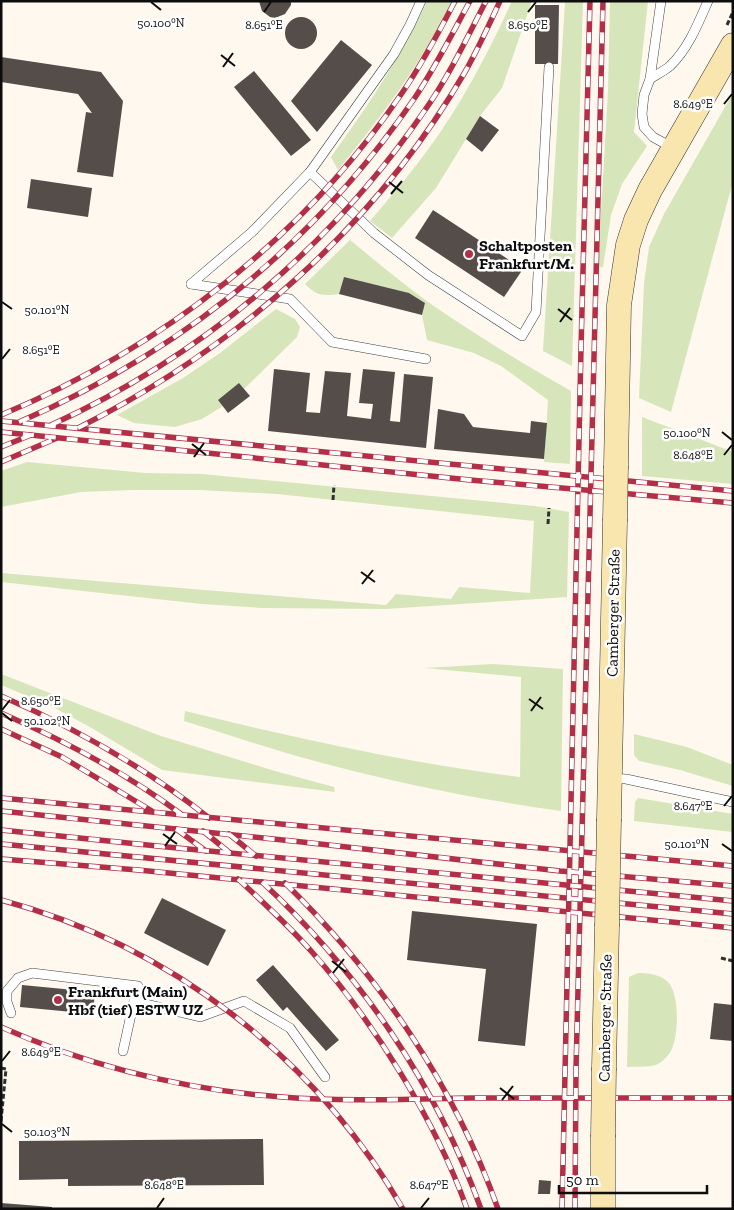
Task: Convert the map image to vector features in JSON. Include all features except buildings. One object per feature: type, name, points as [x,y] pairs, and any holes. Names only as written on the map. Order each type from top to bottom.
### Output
[{"type":"street","name":"Camberger Straße","points":[[603,1209],[619,306],[628,245],[636,220],[673,149],[733,45]]},
{"type":"lane","points":[[421,1],[410,26],[394,54],[310,172],[252,232],[191,284],[290,299],[332,342],[426,359]]},
{"type":"lane","points":[[661,1],[650,79],[644,95],[642,114],[644,127],[653,137],[673,149]]},
{"type":"lane","points":[[650,79],[669,68],[680,54],[696,28],[708,1]]},
{"type":"lane","points":[[310,172],[374,233],[428,275],[522,336],[536,312],[549,68]]},
{"type":"lane","points":[[610,778],[626,779],[733,802]]},
{"type":"lane","points":[[11,1013],[7,1002],[7,991],[18,978],[32,973],[138,986],[123,1051]]},
{"type":"lane","points":[[134,1001],[200,1017],[244,1001],[290,1028],[325,1077]]},
{"type":"path","points":[[333,500],[334,484]]},
{"type":"path","points":[[548,524],[549,508]]},
{"type":"path","points":[[721,958],[733,961]]},
{"type":"path","points":[[1,1068],[6,1069],[1,1121]]},
{"type":"green space","points":[[427,1],[452,1],[428,46],[400,89],[338,170],[331,157],[383,81]]},
{"type":"green space","points":[[512,1],[532,1],[502,88],[480,116],[436,188],[392,238],[370,221],[417,164],[449,119],[480,65]]},
{"type":"green space","points":[[558,1],[583,1],[572,366],[543,351],[565,3]]},
{"type":"green space","points":[[610,1],[648,1],[634,132],[647,146],[622,184],[611,215],[603,267],[598,267],[608,89]]},
{"type":"green space","points":[[733,93],[733,181],[671,412],[639,398],[644,284],[649,247],[664,214]]},
{"type":"green space","points":[[350,240],[431,304],[500,349],[571,391],[570,464],[544,462],[548,400],[501,366],[474,353],[427,340],[422,315],[425,303],[409,293],[344,277],[339,294],[320,294],[305,284]]},
{"type":"green space","points":[[276,309],[295,319],[300,327],[297,337],[244,389],[239,383],[223,406],[202,419],[175,427],[134,423],[117,415],[183,378],[220,353]]},
{"type":"green space","points":[[642,417],[733,452],[733,484],[642,476]]},
{"type":"green space","points":[[27,462],[145,473],[202,474],[535,506],[569,512],[567,597],[386,609],[263,608],[202,604],[1,582],[1,573],[386,605],[396,594],[451,599],[459,587],[530,593],[534,521],[277,494],[199,490],[81,492],[1,507],[1,471]]},
{"type":"green space","points":[[493,664],[563,669],[561,811],[471,797],[381,778],[270,748],[184,721],[185,711],[351,749],[435,765],[520,777],[521,677],[425,668]]},
{"type":"green space","points":[[1,674],[158,735],[334,787],[335,792],[162,770],[51,706],[1,685]]},
{"type":"green space","points":[[634,734],[687,747],[733,765],[733,786],[680,770],[639,761],[634,755]]},
{"type":"green space","points":[[638,798],[733,814],[733,832],[634,821],[635,802]]},
{"type":"green space","points":[[638,973],[657,975],[667,981],[671,987],[676,1004],[676,1035],[671,1051],[660,1063],[651,1066],[627,1067],[629,977]]},
{"type":"railway","points":[[1,415],[60,388],[118,357],[173,322],[225,283],[275,240],[321,195],[363,145],[402,93],[430,48],[455,1]]},
{"type":"railway","points":[[19,422],[78,394],[135,362],[188,327],[239,289],[288,246],[333,201],[375,152],[422,87],[470,1]]},
{"type":"railway","points":[[51,425],[107,397],[160,366],[211,331],[259,293],[305,252],[348,207],[388,160],[425,110],[450,70],[486,1]]},
{"type":"railway","points":[[78,428],[136,396],[192,360],[246,321],[297,278],[345,232],[389,182],[429,129],[465,72],[500,1]]},
{"type":"railway","points":[[562,1209],[590,1]]},
{"type":"railway","points":[[575,1209],[576,1069],[603,1]]},
{"type":"railway","points":[[1,421],[733,491]]},
{"type":"railway","points":[[1,432],[470,480],[733,503]]},
{"type":"railway","points":[[1,447],[31,435]]},
{"type":"railway","points":[[1,462],[57,438]]},
{"type":"railway","points":[[1,696],[29,708],[109,750],[160,782],[209,818]]},
{"type":"railway","points":[[1,713],[117,771],[181,814]]},
{"type":"railway","points":[[1,729],[62,757],[152,811]]},
{"type":"railway","points":[[1,798],[733,866]]},
{"type":"railway","points":[[1,811],[560,871],[733,886]]},
{"type":"railway","points":[[176,829],[206,851]]},
{"type":"railway","points":[[1,830],[733,901]]},
{"type":"railway","points":[[203,831],[230,853]]},
{"type":"railway","points":[[229,834],[256,856]]},
{"type":"railway","points":[[1,844],[733,914]]},
{"type":"railway","points":[[1,859],[138,870],[733,928]]},
{"type":"railway","points":[[238,879],[312,952],[335,979],[380,1040],[401,1073],[438,1141],[467,1209]]},
{"type":"railway","points":[[262,882],[331,953],[391,1032],[418,1074],[441,1118],[463,1163],[481,1209]]},
{"type":"railway","points":[[285,883],[351,955],[382,994],[410,1034],[460,1119],[498,1209]]},
{"type":"railway","points":[[1,900],[63,920],[123,946],[180,978],[233,1015],[282,1057],[327,1103],[368,1154],[403,1209]]},
{"type":"railway","points":[[1,1027],[69,1054],[104,1065],[174,1082],[246,1094],[306,1099],[353,1100],[733,1098]]},
{"type":"place","name":"Schaltposten Frankfurt/M.","points":[[469,254]]},
{"type":"place","name":"Frankfurt (Main) Hbf (tief) ESTW UZ","points":[[58,1000]]}]
